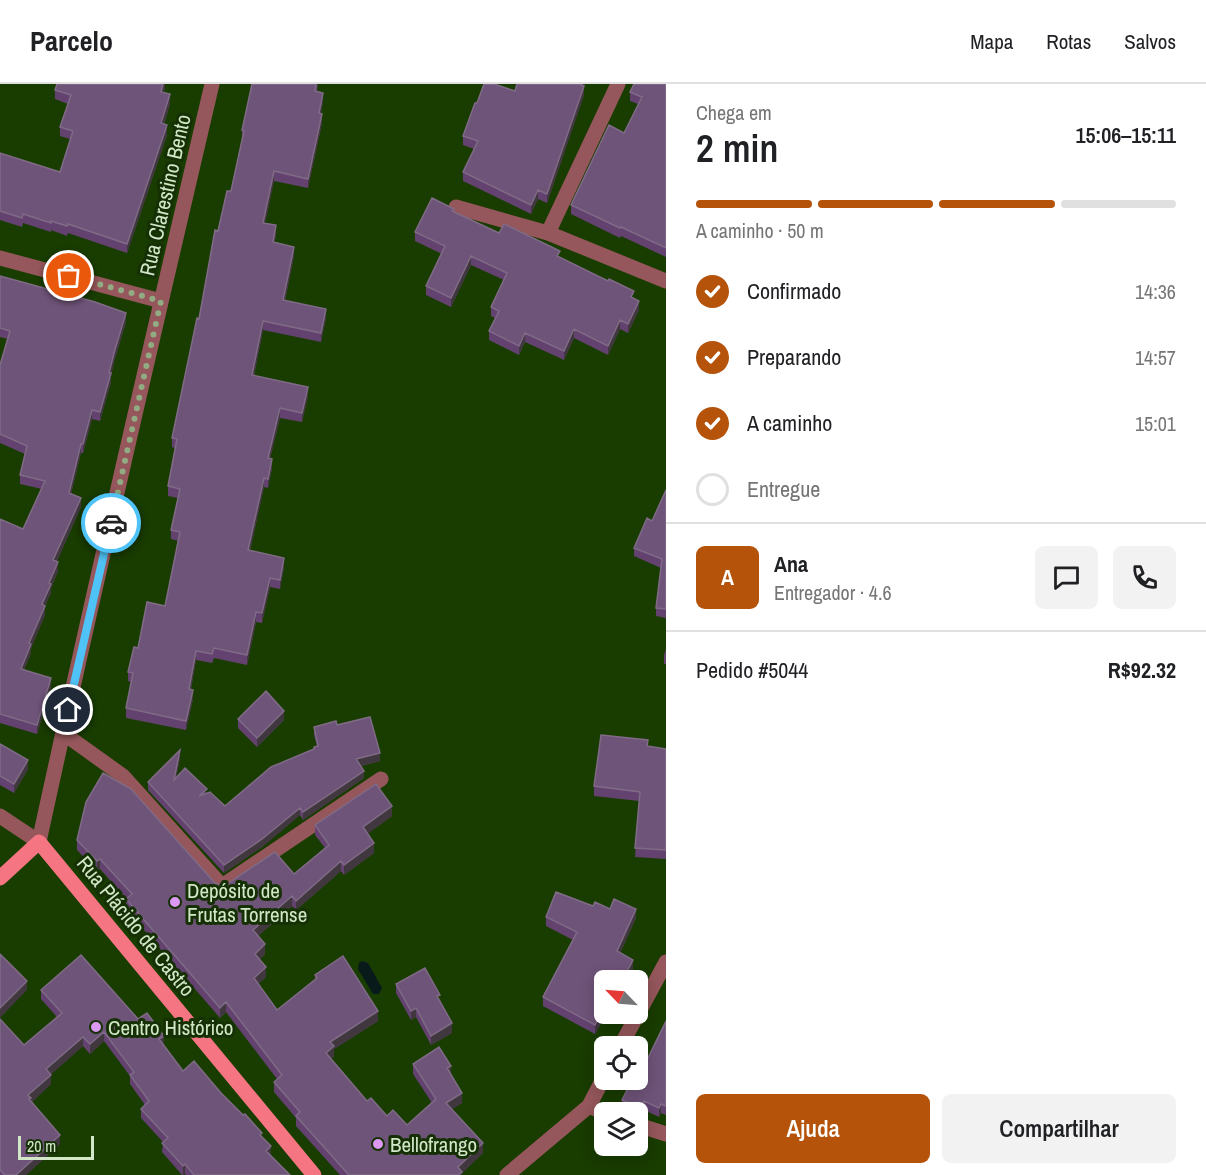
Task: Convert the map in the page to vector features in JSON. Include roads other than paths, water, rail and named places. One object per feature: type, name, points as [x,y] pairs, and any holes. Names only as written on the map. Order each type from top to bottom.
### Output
[{"type":"main road","points":[[0,878],[39,842]]},
{"type":"main road","name":"Rua Plácido de Castro","points":[[39,842],[314,1175]]},
{"type":"street","name":"Rua Clarestino Bento","points":[[39,842],[212,84]]},
{"type":"street","points":[[548,233],[618,84]]},
{"type":"street","points":[[456,207],[548,233],[666,281]]},
{"type":"street","points":[[0,258],[161,301]]},
{"type":"street","points":[[63,733],[123,776],[222,886],[381,779]]},
{"type":"street","points":[[0,816],[39,842]]},
{"type":"street","points":[[626,1036],[666,962]]},
{"type":"street","points":[[507,1175],[589,1106],[597,1090]]},
{"type":"street","points":[[589,1106],[594,1108]]},
{"type":"street","points":[[648,1128],[666,1134]]},
{"type":"place","name":"Depósito de Frutas Torrense","points":[[175,902]]},
{"type":"place","name":"Centro Histórico","points":[[96,1027]]},
{"type":"place","name":"Bellofrango","points":[[378,1144]]}]
